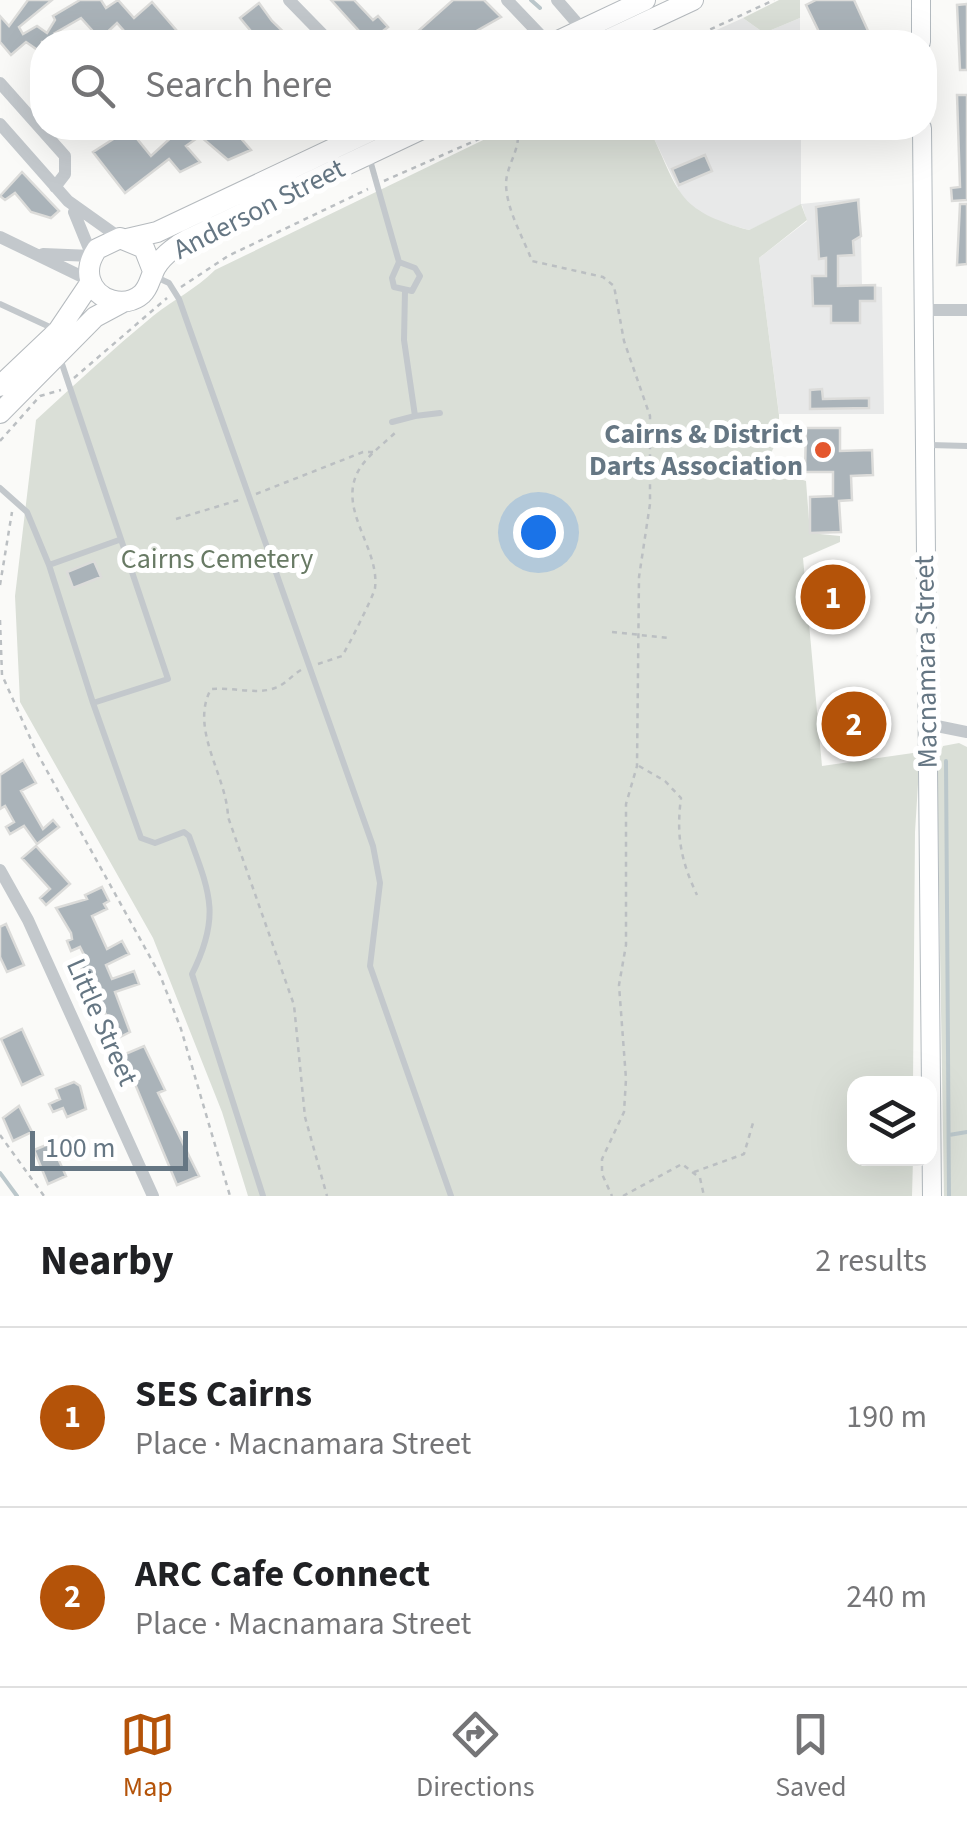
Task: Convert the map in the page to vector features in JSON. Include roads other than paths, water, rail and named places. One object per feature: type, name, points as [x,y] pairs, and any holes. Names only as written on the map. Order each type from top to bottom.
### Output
[{"type":"main road","points":[[582,30],[645,0]]},
{"type":"main road","points":[[628,30],[692,0]]},
{"type":"main road","name":"Anderson Street","points":[[124,239],[157,232],[352,140]]},
{"type":"main road","name":"Anderson Street","points":[[152,274],[187,240],[392,140]]},
{"type":"main road","points":[[0,386],[58,331],[91,282],[92,256],[104,243],[124,239],[144,248],[152,274],[144,293],[95,316],[0,413]]},
{"type":"main road","points":[[91,282],[106,298],[123,302]]},
{"type":"street","points":[[288,0],[318,30]]},
{"type":"street","points":[[507,0],[536,30]]},
{"type":"street","points":[[557,0],[582,30]]},
{"type":"street","points":[[921,0],[921,30]]},
{"type":"street","points":[[0,82],[30,116]]},
{"type":"street","points":[[0,124],[68,202],[124,239]]},
{"type":"street","points":[[51,140],[65,156],[65,174],[55,187]]},
{"type":"street","name":"Macnamara Street","points":[[922,140],[932,1196]]},
{"type":"street","points":[[36,253],[92,256],[68,202]]},
{"type":"street","points":[[0,236],[91,282]]},
{"type":"street","points":[[923,310],[967,310]]},
{"type":"street","points":[[928,724],[967,732]]},
{"type":"street","name":"Little Street","points":[[1,875],[154,1196]]},
{"type":"lane","points":[[368,154],[385,223],[400,262],[415,268],[420,284],[406,291],[394,286],[392,278],[400,262]]},
{"type":"lane","points":[[152,274],[166,281],[175,292],[373,846],[380,883],[370,966],[451,1196]]},
{"type":"lane","points":[[406,291],[404,340],[415,416]]},
{"type":"lane","points":[[0,304],[58,331]]},
{"type":"lane","points":[[60,356],[168,678],[93,703]]},
{"type":"lane","points":[[392,422],[440,413]]},
{"type":"lane","points":[[924,445],[967,446]]},
{"type":"lane","points":[[0,488],[27,512],[49,565],[141,838],[156,843],[184,832],[213,901],[208,944],[192,974],[263,1196]]},
{"type":"lane","points":[[49,565],[119,540]]},
{"type":"waterway","points":[[531,0],[540,8]]},
{"type":"waterway","points":[[946,761],[949,1196]]},
{"type":"waterway","points":[[949,1135],[967,1132]]},
{"type":"waterway","points":[[0,1173],[17,1196]]},
{"type":"place","name":"Cairns & District Darts Association","points":[[823,450]]},
{"type":"place","name":"SES Cairns","points":[[833,597]]},
{"type":"place","name":"ARC Cafe Connect","points":[[854,724]]},
{"type":"park label","name":"Cairns Cemetery","points":[[217,559]]}]
